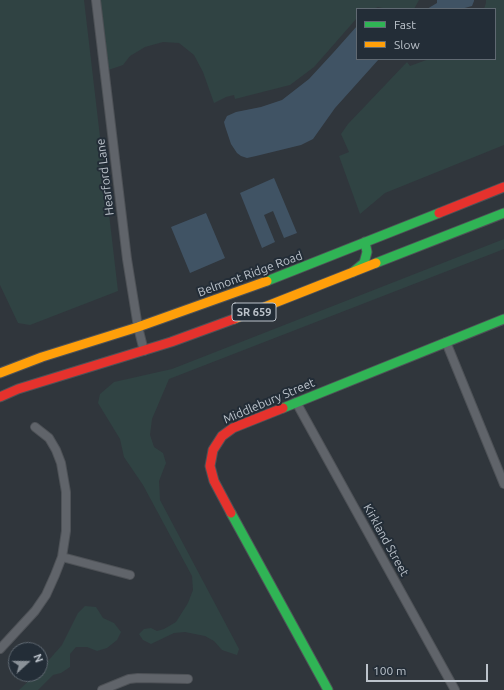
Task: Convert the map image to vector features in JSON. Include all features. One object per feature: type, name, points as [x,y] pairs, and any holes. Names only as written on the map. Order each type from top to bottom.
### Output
[{"type":"main road","name":"Belmont Ridge Road","points":[[0,373],[42,357],[138,327],[283,275],[504,187]]},
{"type":"main road","name":"SR 659","points":[[0,397],[18,389],[144,351],[245,315],[504,213]]},
{"type":"main road","points":[[346,276],[364,263],[367,252],[365,242]]},
{"type":"main road","name":"Middlebury Street","points":[[328,690],[214,481],[210,460],[213,450],[218,440],[226,432],[234,428],[504,318]]},
{"type":"street","name":"Hearford Lane","points":[[96,0],[126,251],[138,327],[144,351]]},
{"type":"street","points":[[446,342],[504,484]]},
{"type":"street","name":"Kirkland Street","points":[[296,402],[455,690]]},
{"type":"street","points":[[0,649],[35,611],[46,595],[62,557],[67,513],[66,492],[61,463],[49,438],[35,427]]},
{"type":"street","points":[[62,557],[130,575]]},
{"type":"street","points":[[102,690],[129,679],[188,679]]},
{"type":"shaded area","points":[[0,0],[84,0],[118,291],[30,325],[18,323],[0,285]]},
{"type":"shaded area","points":[[100,0],[419,0],[415,8],[356,8],[356,19],[314,67],[290,85],[235,99],[234,95],[214,103],[203,72],[194,55],[179,43],[163,42],[145,47],[130,56],[123,65],[108,70]]},
{"type":"shaded area","points":[[486,0],[504,0],[504,145],[385,193],[360,214],[339,156],[349,152],[341,134],[348,124],[407,62],[410,66],[426,60],[496,60],[496,8],[484,8]]},
{"type":"shaded area","points":[[504,239],[504,249],[169,379],[152,419],[150,435],[154,447],[163,453],[166,463],[159,481],[160,500],[239,649],[237,655],[222,650],[214,641],[205,636],[185,632],[174,633],[151,644],[143,640],[139,634],[144,629],[151,628],[157,631],[176,622],[188,603],[193,590],[192,576],[143,485],[124,457],[120,439],[98,403],[100,394],[114,382],[172,369]]},
{"type":"shaded area","points":[[85,606],[96,607],[103,618],[114,623],[121,632],[117,640],[107,648],[97,651],[87,647],[76,647],[70,654],[70,667],[61,673],[53,675],[48,680],[48,661],[62,645],[78,613]]},
{"type":"shaded area","points":[[28,682],[46,682],[38,690],[19,690]]},
{"type":"water","points":[[437,0],[474,0],[472,6],[465,8],[429,8],[437,3]]},
{"type":"water","points":[[356,27],[356,60],[378,60],[335,108],[313,139],[301,145],[247,158],[237,153],[231,144],[225,126],[224,122],[227,116],[236,112],[261,107],[282,100],[309,79]]},
{"type":"water","points":[[274,178],[297,233],[284,238],[273,211],[264,215],[275,242],[262,248],[240,193]]},
{"type":"water","points":[[206,213],[225,258],[190,273],[171,227]]},
{"type":"traffic: fast","points":[[267,281],[439,213]]},
{"type":"traffic: fast","points":[[376,263],[504,213]]},
{"type":"traffic: fast","points":[[353,272],[364,263],[367,252],[365,242]]},
{"type":"traffic: fast","points":[[283,408],[504,319]]},
{"type":"traffic: fast","points":[[231,513],[328,690]]},
{"type":"traffic: slow","points":[[234,319],[376,263]]},
{"type":"traffic: slow","points":[[0,373],[42,357],[138,327],[267,281]]},
{"type":"traffic: jam","points":[[439,213],[504,187]]},
{"type":"traffic: jam","points":[[0,397],[18,389],[171,342],[234,319]]},
{"type":"traffic: jam","points":[[231,513],[214,481],[210,466],[213,450],[222,436],[233,428],[283,408]]}]
